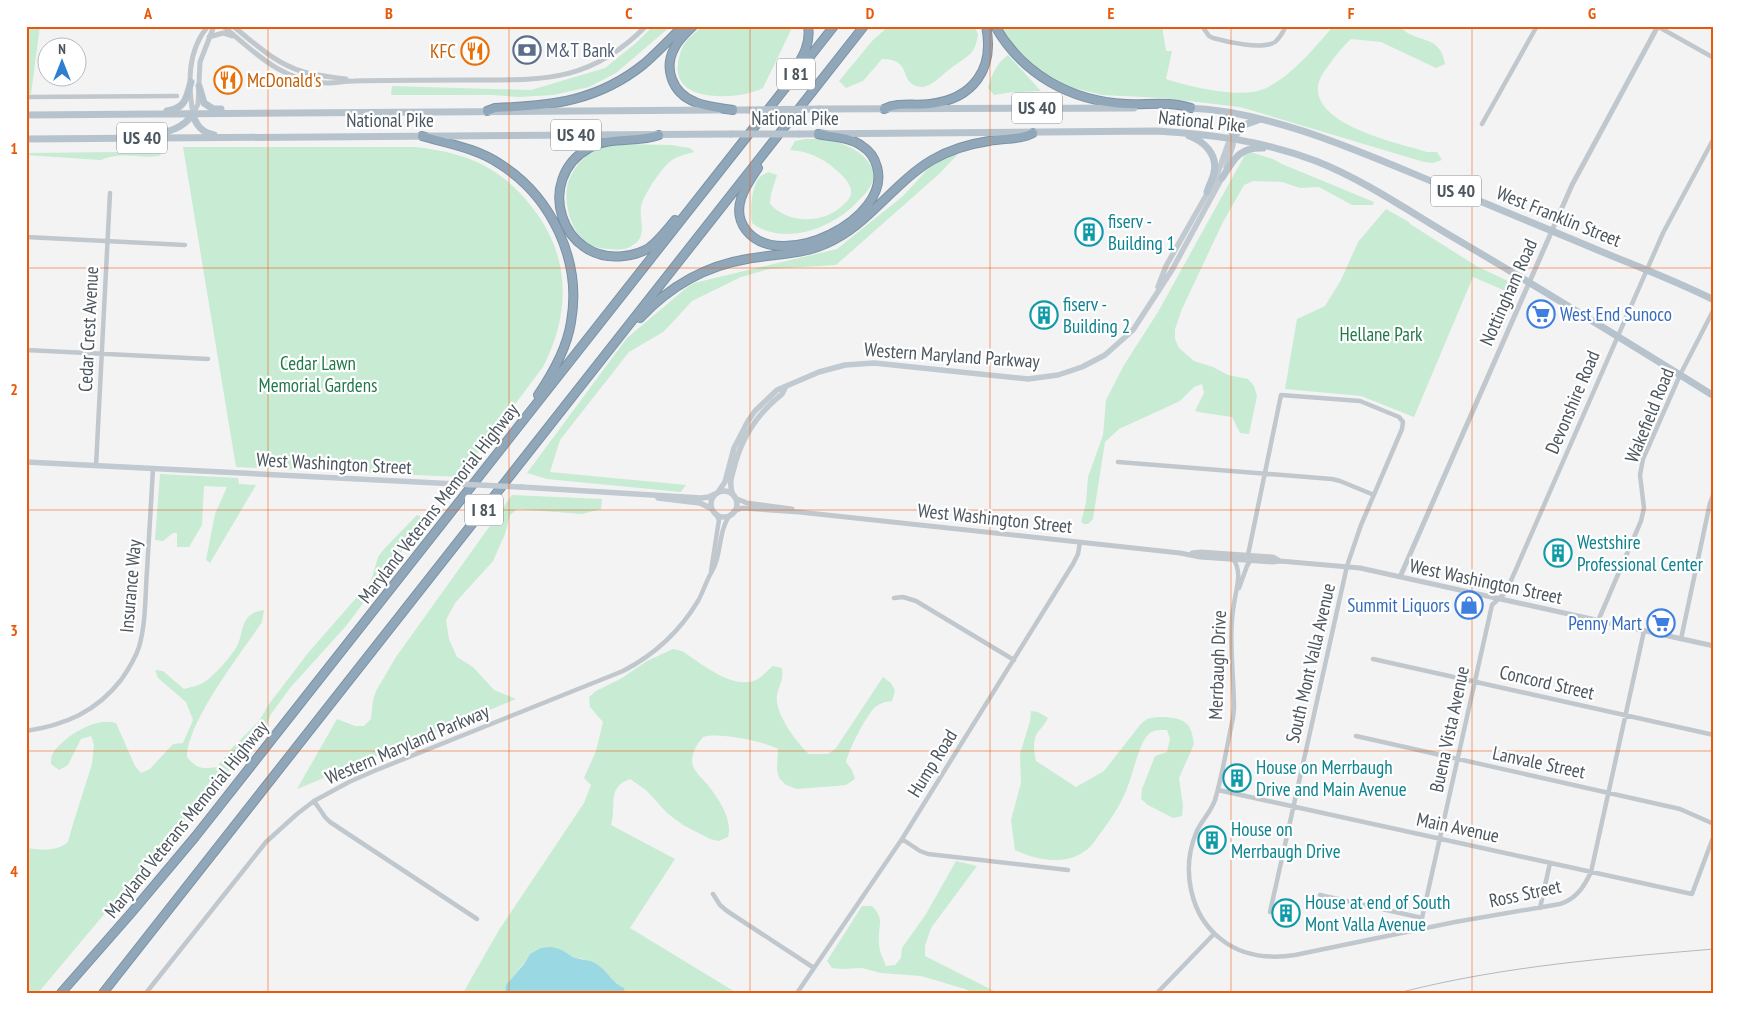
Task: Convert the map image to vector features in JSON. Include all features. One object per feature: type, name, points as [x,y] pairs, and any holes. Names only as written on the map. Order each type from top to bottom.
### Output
[{"type":"highway","points":[[487,111],[496,108],[549,105],[586,97],[601,91],[645,63],[683,26]]},
{"type":"highway","points":[[693,26],[676,45],[671,55],[670,74],[676,89],[688,100],[733,110]]},
{"type":"highway","points":[[759,122],[804,52],[809,35],[808,26]]},
{"type":"highway","name":"Maryland Veterans Memorial Highway","points":[[61,993],[132,912],[194,836],[834,26]]},
{"type":"highway","name":"I 81","points":[[103,993],[864,26]]},
{"type":"highway","points":[[830,69],[869,26]]},
{"type":"highway","points":[[884,108],[892,105],[941,102],[952,99],[970,88],[983,72],[989,51],[986,26]]},
{"type":"highway","points":[[995,26],[1015,54],[1052,84],[1065,90],[1080,96],[1111,102],[1180,105],[1191,108]]},
{"type":"highway","points":[[792,116],[745,186],[739,204],[740,220],[744,228],[750,235],[764,244],[783,247],[797,245],[836,232],[862,211],[876,191],[879,180],[878,172],[871,154],[856,142],[818,134]]},
{"type":"highway","points":[[600,362],[661,297],[693,277],[728,263],[798,252],[825,245],[853,228],[896,186],[933,160],[969,145],[1027,136],[1033,132]]},
{"type":"highway","points":[[659,135],[649,138],[613,140],[590,147],[572,161],[566,169],[560,190],[560,211],[568,231],[584,246],[592,251],[612,257],[631,255],[649,248],[727,163]]},
{"type":"highway","points":[[422,136],[466,148],[485,156],[519,178],[548,212],[565,245],[570,265],[573,304],[571,323],[565,344],[555,367],[541,391],[482,473]]},
{"type":"main road","points":[[150,114],[179,108],[185,100],[191,82]]},
{"type":"main road","points":[[200,86],[204,104],[213,109],[348,109],[356,112]]},
{"type":"main road","name":"National Pike","points":[[26,115],[884,108],[1191,108],[1220,112]]},
{"type":"main road","points":[[1220,112],[1227,117],[1233,138]]},
{"type":"main road","name":"West Franklin Street","points":[[1220,112],[1284,126],[1360,153],[1646,269],[1714,300]]},
{"type":"main road","points":[[89,138],[95,135],[162,133],[184,124],[193,114],[198,127],[204,132],[226,138]]},
{"type":"main road","points":[[1233,138],[1244,125],[1259,119]]},
{"type":"main road","points":[[1156,131],[1197,138],[1204,144],[1212,156],[1215,172],[1207,192]]},
{"type":"main road","name":"National Pike","points":[[26,139],[1156,131],[1199,134],[1233,138],[1278,148],[1315,161],[1361,182],[1529,282]]},
{"type":"main road","name":"Western Maryland Parkway","points":[[717,493],[725,482],[734,448],[748,421],[777,390],[785,388],[802,378],[834,367],[859,363],[898,365],[1028,379],[1058,375],[1082,367],[1105,355],[1133,330],[1172,270],[1222,178],[1234,145],[1233,138]]},
{"type":"main road","name":"Western Maryland Parkway","points":[[1152,301],[1166,266],[1216,178],[1228,144],[1233,138]]},
{"type":"main road","points":[[1222,178],[1234,159],[1243,151],[1254,148],[1278,148]]},
{"type":"main road","name":"US 40","points":[[1529,282],[1714,396]]},
{"type":"main road","name":"Western Maryland Parkway","points":[[734,496],[730,482],[741,444],[750,429],[785,388]]},
{"type":"main road","name":"West Washington Street","points":[[26,462],[705,498],[717,493]]},
{"type":"main road","points":[[726,491],[734,496],[737,504],[732,513],[721,516],[714,511],[711,501],[717,493],[726,491]]},
{"type":"main road","name":"West Washington Street","points":[[641,495],[700,503],[714,511]]},
{"type":"street","points":[[193,114],[191,82],[194,49],[208,26]]},
{"type":"street","points":[[193,114],[198,104],[200,62],[214,26]]},
{"type":"street","points":[[224,26],[269,64],[300,78],[326,83],[354,81],[524,80],[560,76],[583,70],[610,56],[646,26]]},
{"type":"street","points":[[233,26],[275,59],[288,66],[315,74],[354,81]]},
{"type":"street","points":[[1202,26],[1209,36],[1219,40],[1260,46],[1275,42],[1286,26]]},
{"type":"street","points":[[1482,124],[1537,26]]},
{"type":"street","points":[[1658,26],[1714,58]]},
{"type":"street","name":"Nottingham Road","points":[[1400,577],[1572,185],[1658,26]]},
{"type":"street","points":[[209,38],[223,33],[235,37]]},
{"type":"street","points":[[26,97],[177,96]]},
{"type":"street","name":"Devonshire Road","points":[[1499,598],[1506,592],[1646,269],[1677,205],[1714,138]]},
{"type":"street","name":"Cedar Crest Avenue","points":[[96,466],[110,193]]},
{"type":"street","points":[[26,237],[185,245]]},
{"type":"street","name":"Wakefield Road","points":[[1598,621],[1641,521],[1644,508],[1640,475],[1643,459],[1680,375],[1714,309]]},
{"type":"street","points":[[26,350],[208,359]]},
{"type":"street","name":"South Mont Valla Avenue","points":[[1270,912],[1347,566],[1351,552],[1402,429],[1403,422],[1395,415],[1360,402],[1281,395]]},
{"type":"street","name":"Merrbaugh Drive","points":[[1236,594],[1249,558],[1281,395]]},
{"type":"street","points":[[1118,462],[1332,479],[1374,496]]},
{"type":"street","name":"Insurance Way","points":[[26,731],[69,721],[96,706],[117,685],[133,662],[138,649],[144,620],[153,469]]},
{"type":"street","points":[[1681,639],[1710,503],[1714,493]]},
{"type":"street","name":"West Washington Street","points":[[734,496],[747,503],[799,512]]},
{"type":"street","name":"West Washington Street","points":[[732,513],[742,508],[799,512],[1233,559],[1249,558]]},
{"type":"street","name":"Western Maryland Parkway","points":[[711,571],[718,526],[718,520],[714,511]]},
{"type":"street","name":"Western Maryland Parkway","points":[[146,993],[266,842],[297,814],[314,802],[349,782],[374,771],[603,680],[636,664],[664,643],[698,601],[720,550],[724,523],[732,513]]},
{"type":"street","name":"Hump Road","points":[[797,993],[902,839],[1073,564],[1078,554],[1080,542]]},
{"type":"street","name":"West Washington Street","points":[[1186,554],[1201,552],[1273,562],[1347,566],[1714,646]]},
{"type":"street","name":"Merrbaugh Drive","points":[[1214,934],[1206,925],[1192,897],[1190,876],[1196,834],[1214,802],[1218,790],[1234,708],[1232,615],[1239,571],[1233,559]]},
{"type":"street","points":[[894,598],[903,597],[916,601],[1014,660]]},
{"type":"street","name":"Buena Vista Avenue","points":[[1424,928],[1422,918],[1492,605],[1499,598]]},
{"type":"street","name":"Ross Street","points":[[1214,934],[1227,944],[1242,951],[1269,958],[1295,955],[1424,928],[1540,908],[1560,904],[1572,898],[1583,888],[1591,872],[1644,631]]},
{"type":"street","name":"Concord Street","points":[[1373,659],[1714,735]]},
{"type":"street","name":"Lanvale Street","points":[[1356,736],[1680,809],[1714,824]]},
{"type":"street","name":"Main Avenue","points":[[1218,790],[1692,894],[1714,835]]},
{"type":"street","points":[[314,802],[330,822],[477,919]]},
{"type":"street","points":[[902,839],[912,847],[928,854],[1068,870]]},
{"type":"street","points":[[1540,908],[1550,863]]},
{"type":"street","points":[[712,894],[720,905],[814,968]]},
{"type":"street","points":[[1320,895],[1422,918]]},
{"type":"street","points":[[1157,993],[1214,934]]},
{"type":"green space","points":[[26,26],[40,26],[31,94],[26,94]]},
{"type":"green space","points":[[653,26],[671,26],[616,73],[589,87],[553,95],[519,97],[491,95],[391,95],[392,86],[531,90],[605,68],[636,43]]},
{"type":"green space","points":[[703,26],[790,26],[791,30],[763,88],[739,95],[710,96],[696,92],[686,86],[679,77],[678,64],[682,48],[688,39]]},
{"type":"green space","points":[[889,26],[974,26],[978,34],[975,46],[970,54],[926,86],[916,86],[911,83],[898,62],[882,59],[863,81],[846,88],[839,81],[873,40]]},
{"type":"green space","points":[[1001,26],[1162,26],[1166,51],[1172,51],[1166,79],[1201,88],[1240,93],[1261,90],[1281,79],[1310,53],[1333,26],[1399,26],[1413,36],[1433,43],[1442,54],[1445,64],[1436,68],[1381,42],[1351,39],[1345,44],[1321,76],[1318,86],[1320,100],[1329,112],[1360,131],[1427,152],[1437,152],[1442,160],[1433,163],[1424,162],[1240,107],[1163,98],[1102,95],[1066,86],[1039,70],[1013,45]]},
{"type":"green space","points":[[1008,55],[1041,91],[994,95],[988,88],[991,78],[997,66]]},
{"type":"green space","points":[[824,139],[841,143],[859,152],[871,166],[873,174],[872,183],[864,195],[848,211],[822,226],[793,234],[765,230],[752,223],[751,205],[755,185],[762,175],[768,172],[777,175],[770,204],[777,211],[786,215],[796,218],[816,219],[834,212],[850,197],[851,190],[849,184],[830,165],[820,158],[790,150],[795,141]]},
{"type":"green space","points":[[615,144],[671,145],[690,148],[694,152],[672,160],[658,175],[642,202],[642,232],[640,237],[631,247],[626,249],[605,249],[589,244],[583,239],[570,219],[566,194],[571,175],[586,156],[595,147]]},
{"type":"green space","name":"Cedar Lawn Memorial Gardens","points":[[183,147],[415,147],[436,150],[467,158],[486,166],[510,183],[527,201],[544,225],[554,244],[560,264],[563,285],[559,326],[543,367],[460,477],[236,467]]},
{"type":"green space","points":[[165,150],[159,156],[116,156],[101,160],[26,155],[26,153],[121,152]]},
{"type":"green space","points":[[1247,151],[1273,159],[1374,202],[1373,205],[1352,205],[1319,187],[1300,188],[1282,182],[1253,181],[1244,185],[1223,222],[1182,309],[1175,329],[1175,339],[1179,348],[1194,361],[1213,367],[1228,375],[1248,379],[1254,386],[1257,396],[1249,434],[1240,433],[1232,417],[1195,411],[1204,393],[1202,384],[1194,387],[1180,401],[1119,429],[1105,442],[1093,519],[1088,524],[1084,524],[1081,522],[1086,503],[1088,477],[1103,435],[1106,400],[1124,365],[1158,312]]},
{"type":"green space","points":[[958,154],[939,174],[836,265],[769,269],[741,277],[692,301],[663,332],[629,352],[560,440],[550,472],[686,485],[681,492],[547,479],[527,473],[627,338],[685,289],[694,283],[837,249],[903,196],[937,159],[945,155]]},
{"type":"green space","name":"Hellane Park","points":[[1386,209],[1478,267],[1519,286],[1515,295],[1473,277],[1414,417],[1361,396],[1285,389],[1297,319],[1325,306],[1341,280],[1358,242]]},
{"type":"green space","points":[[160,474],[238,478],[239,484],[256,485],[210,563],[206,560],[215,514],[227,487],[204,486],[202,525],[189,547],[177,547],[177,533],[173,533],[163,541],[155,540]]},
{"type":"green space","points":[[512,495],[602,499],[601,509],[582,514],[517,509],[510,515],[505,534],[493,561],[455,603],[446,620],[449,639],[457,657],[473,667],[494,690],[516,699],[297,789],[337,719],[355,726],[364,726],[371,719],[376,691],[396,657]]},
{"type":"green space","points":[[417,515],[426,519],[346,626],[290,688],[271,714],[264,732],[168,838],[38,993],[26,993],[26,848],[53,849],[68,842],[92,764],[94,745],[91,736],[81,739],[68,765],[59,770],[51,764],[53,753],[65,740],[81,729],[99,723],[116,723],[135,766],[141,773],[150,769],[173,744],[183,743],[193,720],[186,702],[158,678],[155,670],[163,671],[184,689],[203,683],[221,667],[236,648],[246,620],[256,612],[264,610],[262,622],[205,707],[189,742],[187,757],[194,764],[204,768],[217,767],[232,748],[259,721],[269,704],[308,653],[371,581],[378,557]]},
{"type":"green space","points":[[673,649],[682,651],[708,669],[728,679],[739,682],[749,682],[758,679],[773,666],[782,668],[782,679],[777,695],[779,710],[787,727],[809,754],[828,754],[836,748],[883,677],[891,683],[895,691],[892,701],[874,708],[858,734],[846,762],[852,770],[855,779],[846,785],[797,789],[786,785],[779,778],[777,769],[778,749],[740,738],[703,737],[695,748],[692,762],[696,771],[724,809],[729,830],[728,837],[719,841],[710,839],[683,825],[667,813],[646,790],[630,779],[623,782],[615,792],[611,825],[675,859],[630,928],[737,993],[625,993],[624,989],[584,959],[571,956],[530,954],[512,978],[505,993],[484,991],[483,993],[463,993],[499,930],[584,803],[591,785],[584,778],[596,751],[603,722],[590,707],[589,697],[647,661]]},
{"type":"green space","points":[[1031,711],[1038,712],[1048,718],[1035,738],[1034,750],[1036,761],[1076,787],[1104,771],[1146,720],[1165,717],[1176,718],[1185,722],[1190,729],[1194,744],[1179,778],[1183,806],[1182,816],[1173,818],[1148,805],[1141,799],[1142,789],[1155,756],[1167,752],[1170,739],[1167,730],[1155,731],[1149,734],[1143,743],[1128,787],[1118,807],[1088,849],[1077,856],[1060,860],[1041,859],[1015,850],[1011,820],[1021,783],[1020,754],[1030,721]]},
{"type":"green space","points":[[956,861],[977,866],[931,928],[925,946],[925,956],[998,993],[973,993],[921,976],[881,973],[862,968],[832,968],[827,961],[862,906],[872,906],[879,915],[880,952],[886,966],[895,965],[901,958],[902,948],[926,914]]},
{"type":"water","points":[[551,947],[598,965],[616,983],[624,988],[625,993],[505,993],[506,985],[530,954],[541,948]]},
{"type":"railway","points":[[1398,993],[1476,976],[1555,964],[1714,949]]},
{"type":"place","name":"M&T Bank","points":[[527,50]]},
{"type":"place","name":"KFC","points":[[475,51]]},
{"type":"place","name":"McDonald's","points":[[228,80]]},
{"type":"place","name":"fiserv - Building 1","points":[[1089,232]]},
{"type":"place","name":"West End Sunoco","points":[[1541,314]]},
{"type":"place","name":"fiserv - Building 2","points":[[1044,315]]},
{"type":"place","name":"Westshire Professional Center","points":[[1558,553]]},
{"type":"place","name":"Summit Liquors","points":[[1469,605]]},
{"type":"place","name":"Penny Mart","points":[[1661,623]]},
{"type":"place","name":"House on Merrbaugh Drive and Main Avenue","points":[[1237,778]]},
{"type":"place","name":"House on Merrbaugh Drive","points":[[1212,840]]},
{"type":"place","name":"House at end of South Mont Valla Avenue","points":[[1286,913]]}]
